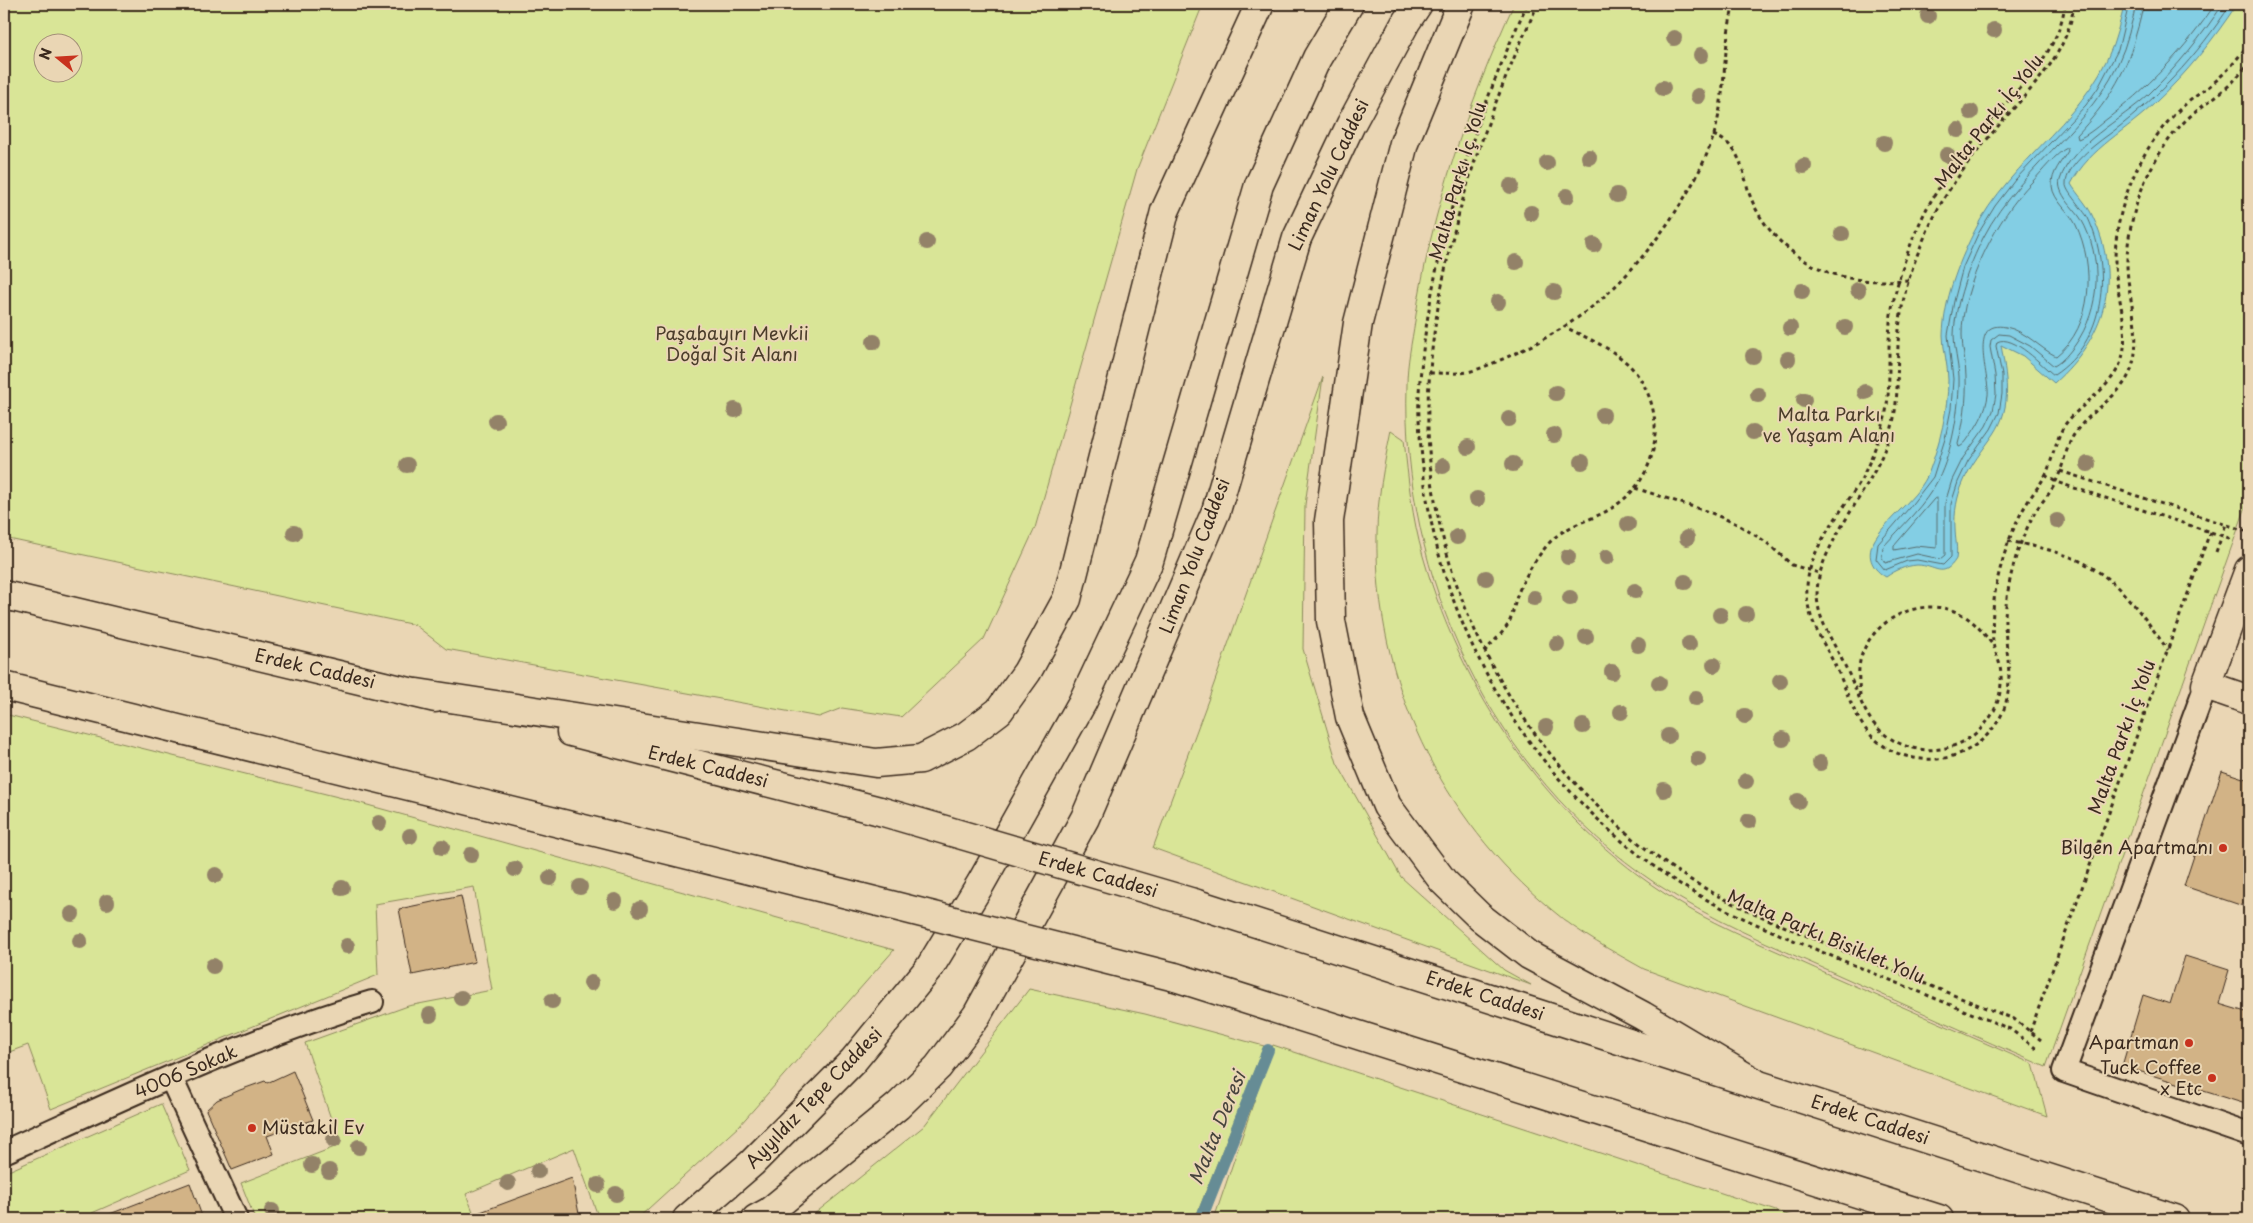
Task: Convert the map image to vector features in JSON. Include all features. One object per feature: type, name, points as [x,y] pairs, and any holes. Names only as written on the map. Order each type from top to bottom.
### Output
[{"type":"main road","points":[[417,693],[876,763],[921,759],[966,736],[999,711],[1027,672],[1067,599],[1165,212],[1260,4]]},
{"type":"main road","name":"Ayyıldız Tepe Caddesi","points":[[688,1219],[752,1163],[853,1061],[930,967],[981,883],[1082,703],[1149,561],[1259,186],[1317,58],[1349,4]]},
{"type":"main road","name":"Liman Yolu Caddesi","points":[[756,1219],[769,1212],[898,1106],[938,1067],[977,1014],[1086,818],[1216,511],[1297,238],[1351,124],[1406,22],[1418,4]]},
{"type":"main road","points":[[1460,4],[1404,143],[1358,323],[1329,521],[1331,621],[1350,717],[1387,806],[1443,881],[1480,918],[1529,955],[1643,1016],[1754,1082]]},
{"type":"main road","points":[[2249,570],[2206,685],[2249,700]]},
{"type":"main road","name":"Erdek Caddesi","points":[[4,595],[417,693],[880,811],[1194,903],[2174,1219]]},
{"type":"main road","points":[[4,686],[1174,977],[1939,1219]]},
{"type":"lane","points":[[2206,685],[2064,1070],[2249,1135]]},
{"type":"lane","name":"4006 Sokak","points":[[4,1152],[171,1078],[323,1016],[372,1002]]},
{"type":"lane","points":[[171,1078],[236,1219]]},
{"type":"path","name":"Malta Parkı Bisiklet Yolu","points":[[1527,4],[1500,63],[1472,139],[1449,217],[1431,298],[1420,381],[1420,438],[1425,494],[1437,550],[1454,604],[1476,656],[1504,706],[1530,744],[1573,796],[1614,836],[1660,871],[1709,902],[1760,927],[2010,1029],[2064,1070]]},
{"type":"path","name":"Malta Parkı İç Yolu","points":[[1538,4],[1508,67],[1480,142],[1458,219],[1440,300],[1430,373],[1429,437],[1435,493],[1446,548],[1463,601],[1484,652],[1511,701],[1555,761],[1580,790],[1620,828],[1666,864],[1713,894],[1764,918],[2014,1019],[2042,1041],[2064,1070]]},
{"type":"path","points":[[1430,373],[1468,372],[1525,349],[1565,327],[1599,301],[1637,262],[1687,193],[1702,165],[1713,134],[1723,95],[1724,57],[1734,4]]},
{"type":"path","points":[[2065,4],[2056,36],[2046,58],[1960,159],[1927,207],[1902,271],[1890,318],[1888,398],[1884,425],[1873,455],[1829,529],[1810,571],[1807,598],[1815,629],[1836,666],[1865,728],[1883,746],[1908,758],[1935,760],[1961,754],[1984,740],[2000,719],[2009,694],[2010,667],[2005,616],[2010,580],[2020,544],[2035,512],[2056,482],[2076,431],[2109,400],[2130,374],[2136,334],[2129,290],[2127,260],[2130,230],[2138,201],[2149,173],[2164,147],[2182,124],[2204,103],[2229,86],[2249,63]]},
{"type":"path","name":"Malta Parkı İç Yolu","points":[[2074,4],[2065,39],[2053,63],[1968,165],[1936,212],[1910,280],[1900,320],[1897,399],[1892,427],[1882,458],[1867,488],[1836,534],[1819,574],[1816,597],[1818,612],[1861,702],[1872,722],[1889,739],[1910,748],[1934,751],[1957,745],[1977,732],[1992,714],[2000,692],[2001,668],[1993,645],[1993,616],[1998,578],[2008,541],[2024,506],[2045,475],[2059,436],[2066,424],[2100,391],[2118,369],[2124,334],[2117,292],[2115,259],[2118,228],[2126,197],[2137,168],[2154,140],[2173,115],[2196,94],[2220,77],[2249,44]]},
{"type":"path","points":[[1713,134],[1724,138],[1736,153],[1761,219],[1778,240],[1799,258],[1823,271],[1849,278],[1910,280]]},
{"type":"path","points":[[1484,652],[1508,625],[1526,574],[1538,556],[1553,540],[1569,528],[1619,504],[1635,488],[1652,458],[1656,437],[1655,417],[1650,397],[1641,379],[1617,354],[1565,327]]},
{"type":"path","points":[[2060,471],[2249,532]]},
{"type":"path","points":[[2045,475],[2056,482],[2238,541]]},
{"type":"path","points":[[1635,488],[1709,512],[1738,524],[1766,542],[1792,565],[1819,574]]},
{"type":"path","name":"Malta Parkı İç Yolu","points":[[2030,1032],[2210,532]]},
{"type":"path","name":"Malta Parkı İç Yolu","points":[[2008,541],[2068,556],[2091,567],[2112,581],[2130,599],[2168,650]]},
{"type":"path","points":[[1861,702],[1858,678],[1862,655],[1874,634],[1891,618],[1913,608],[1937,607],[1959,613],[1979,627],[1993,645]]},
{"type":"green space","name":"Paşabayırı Mevkii Doğal Sit Alanı","points":[[4,4],[1203,4],[1137,169],[1035,528],[984,639],[901,717],[842,708],[819,717],[446,649],[415,625],[4,538]]},
{"type":"green space","name":"Malta Parkı ve Yaşam Alanı","points":[[1514,4],[2249,4],[2249,498],[2046,1067],[1786,952],[1698,909],[1655,883],[1597,838],[1547,786],[1503,728],[1468,665],[1440,598],[1420,528],[1409,457],[1407,376],[1422,280],[1441,199],[1481,80]]},
{"type":"green space","points":[[1323,377],[1305,505],[1303,649],[1337,763],[1401,877],[1504,970],[1531,985],[1153,848],[1210,695]]},
{"type":"green space","points":[[1391,430],[1404,439],[1413,513],[1419,542],[1442,612],[1465,665],[1494,716],[1526,764],[1564,809],[1606,849],[1652,885],[1702,916],[1832,976],[2033,1064],[2047,1116],[1644,969],[1596,942],[1574,927],[1512,874],[1477,833],[1447,790],[1422,743],[1402,693],[1387,642],[1379,589],[1377,522],[1383,469]]},
{"type":"green space","points":[[4,714],[342,798],[894,950],[739,1126],[637,1219],[599,1219],[574,1148],[466,1194],[476,1219],[255,1219],[241,1183],[340,1145],[305,1043],[408,1006],[492,990],[474,887],[375,904],[378,975],[51,1109],[28,1045],[4,1054]]},
{"type":"green space","points":[[1029,989],[1145,1014],[1264,1046],[1195,1219],[808,1219],[924,1126]]},
{"type":"green space","points":[[1273,1045],[1800,1219],[1214,1219]]},
{"type":"green space","points":[[161,1104],[190,1170],[92,1213],[95,1219],[4,1219],[4,1173]]},
{"type":"water","points":[[2124,4],[2237,4],[2209,43],[2167,91],[2145,112],[2099,149],[2079,171],[2071,184],[2090,211],[2101,239],[2106,262],[2107,285],[2104,306],[2097,327],[2086,346],[2072,365],[2054,383],[2023,356],[2001,345],[2007,390],[2004,412],[1994,434],[1969,470],[1959,493],[1955,516],[1956,559],[1947,569],[1938,570],[1917,565],[1893,572],[1886,577],[1874,567],[1870,553],[1871,548],[1878,534],[1924,481],[1937,449],[1943,426],[1948,392],[1948,374],[1943,340],[1944,322],[1949,296],[1962,258],[1989,206],[2008,181],[2072,112],[2091,87],[2107,60],[2118,29]]},
{"type":"building","name":"Bilgen Apartmanı","points":[[2222,771],[2249,780],[2249,908],[2184,886]]},
{"type":"building","points":[[461,896],[475,962],[412,975],[399,909]]},
{"type":"building","name":"Apartman","points":[[2185,956],[2229,970],[2219,1004],[2249,1013],[2249,1105],[2122,1066],[2143,995],[2170,1004]]},
{"type":"building","name":"Müstakil Ev","points":[[293,1071],[313,1120],[267,1136],[274,1154],[232,1170],[206,1110],[217,1100],[265,1081],[267,1083]]},
{"type":"building","points":[[572,1178],[580,1219],[468,1219],[467,1217]]},
{"type":"building","points":[[190,1183],[203,1219],[102,1219],[102,1217]]},
{"type":"waterway","name":"Malta Deresi","points":[[1201,1219],[1268,1050]]},
{"type":"place","name":"Bilgen Apartmanı","points":[[2223,848]]},
{"type":"place","name":"Apartman","points":[[2189,1043]]},
{"type":"place","name":"Tuck Coffee x Etc","points":[[2212,1078]]},
{"type":"place","name":"Müstakil Ev","points":[[252,1128]]}]
